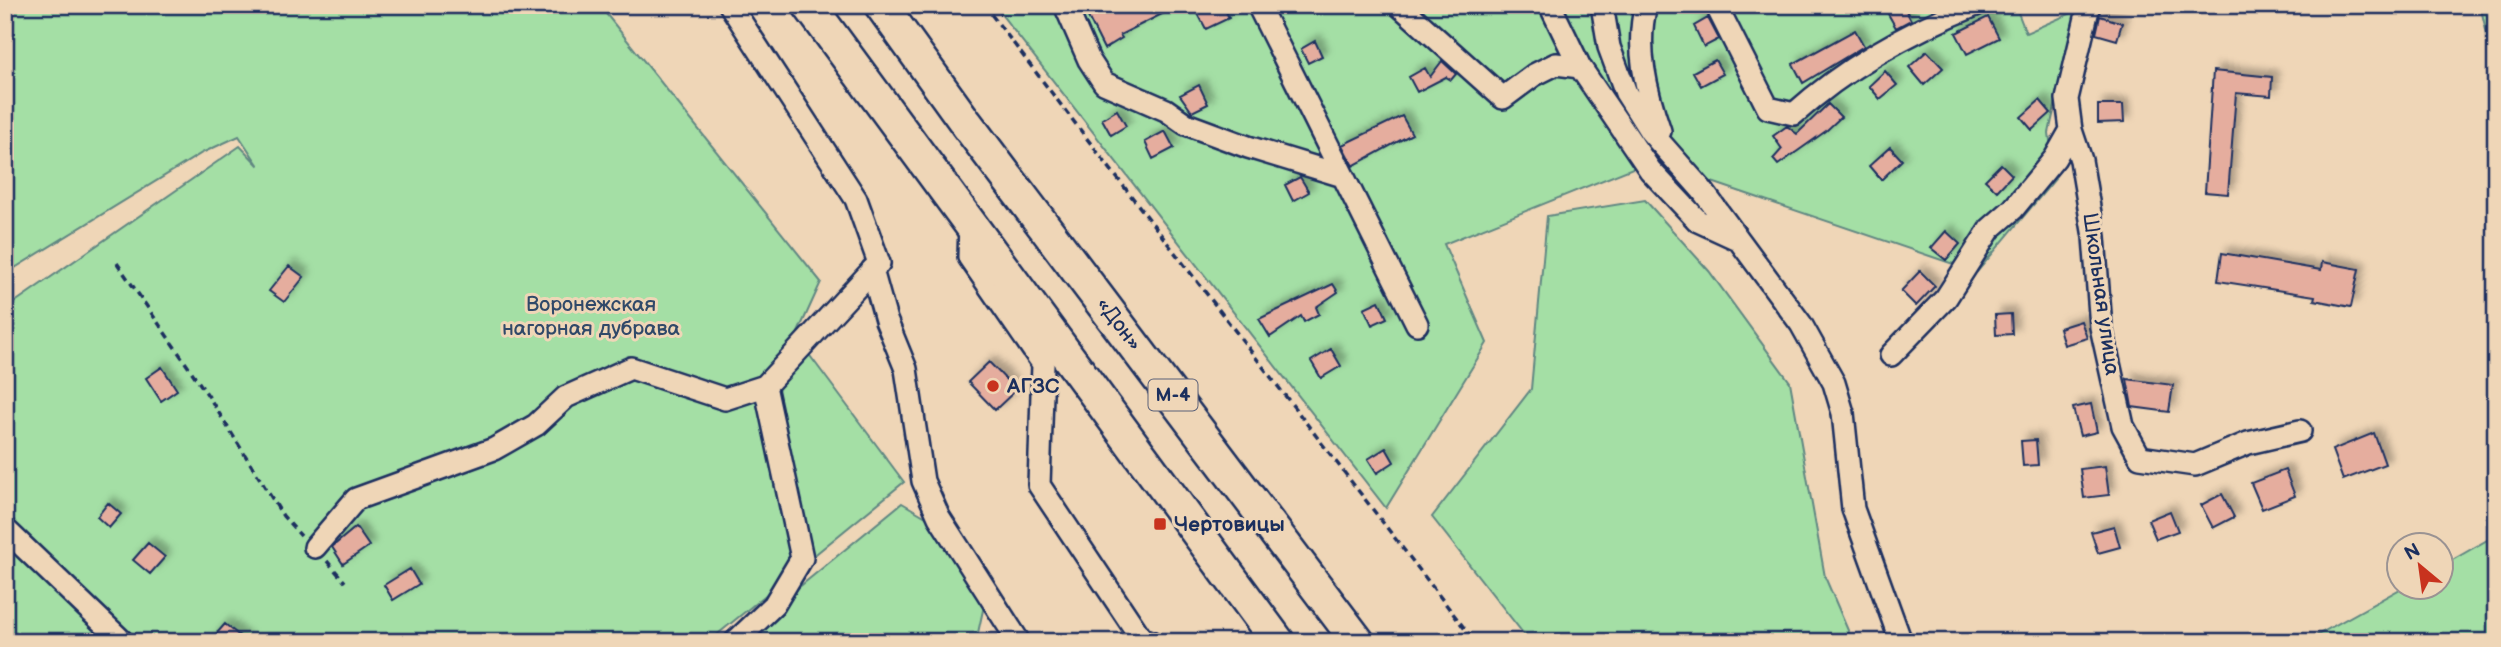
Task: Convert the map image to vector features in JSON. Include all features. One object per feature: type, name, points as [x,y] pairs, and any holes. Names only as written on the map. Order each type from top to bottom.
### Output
[{"type":"highway","name":"М-4","points":[[809,5],[1278,642]]},
{"type":"highway","name":"«Дон»","points":[[881,5],[966,123],[1358,642]]},
{"type":"street","points":[[315,547],[356,499],[494,449],[536,425],[566,397],[631,368],[726,399],[765,386],[879,263],[856,199],[730,5]]},
{"type":"street","points":[[1065,5],[1089,60],[1104,83],[1166,110],[1186,124],[1248,147],[1343,176]]},
{"type":"street","points":[[1399,5],[1503,98],[1534,75],[1556,64],[1580,67]]},
{"type":"street","points":[[1550,5],[1580,67],[1650,170],[1698,221],[1737,239]]},
{"type":"street","points":[[1602,5],[1609,47],[1626,93],[1667,153],[1702,190],[1801,324],[1834,383],[1843,413],[1853,509],[1901,642]]},
{"type":"street","points":[[1646,5],[1640,29],[1644,67],[1651,106],[1667,153]]},
{"type":"street","points":[[1716,5],[1768,108],[1794,114],[1817,93],[1881,52],[1942,19],[1976,5]]},
{"type":"street","name":"Школьная улица","points":[[2089,5],[2067,99],[2094,237],[2101,327],[2123,426],[2140,457],[2196,465],[2248,443],[2300,431]]},
{"type":"street","points":[[1256,6],[1417,324]]},
{"type":"street","points":[[1891,355],[1946,298],[1990,229],[2013,209],[2071,130]]},
{"type":"street","points":[[970,222],[969,257],[1043,363],[1039,485],[1141,638],[1151,642]]},
{"type":"street","points":[[872,270],[886,320],[906,369],[923,481],[939,517],[1019,642]]},
{"type":"street","points":[[736,642],[774,605],[802,558],[765,386]]},
{"type":"street","points":[[5,529],[123,642]]},
{"type":"path","points":[[984,5],[1475,642]]},
{"type":"path","points":[[117,263],[209,397],[283,516],[297,534],[315,547],[345,582]]},
{"type":"green space","name":"Воронежская нагорная дубрава","points":[[5,5],[599,5],[821,282],[796,337],[904,482],[708,642],[5,642],[5,309],[240,146],[259,166],[239,136],[202,153],[5,274]]},
{"type":"green space","points":[[994,5],[2015,5],[2026,33],[2076,11],[2049,133],[2055,179],[1977,272],[1650,161],[1444,244],[1487,343],[1386,508]]},
{"type":"green space","points":[[2480,5],[2496,5],[2496,72]]},
{"type":"green space","points":[[1645,200],[1709,271],[1790,382],[1825,577],[1853,642],[1530,642],[1432,517],[1531,389],[1547,216]]},
{"type":"green space","points":[[902,503],[926,517],[985,601],[976,642],[732,642]]},
{"type":"green space","points":[[2496,535],[2496,642],[2305,642],[2386,597],[2386,602],[2456,602],[2456,558]]},
{"type":"building","points":[[1082,5],[1180,5],[1120,35],[1122,38],[1104,49]]},
{"type":"building","points":[[1206,5],[1223,5],[1229,18],[1206,29],[1196,10]]},
{"type":"building","points":[[1903,5],[1911,20],[1896,28],[1887,12]]},
{"type":"building","points":[[2100,16],[2122,23],[2117,40],[2096,34]]},
{"type":"building","points":[[1988,17],[1999,38],[1967,54],[1956,33]]},
{"type":"building","points":[[1708,18],[1719,39],[1704,47],[1694,26]]},
{"type":"building","points":[[1855,30],[1864,46],[1803,83],[1793,64]]},
{"type":"building","points":[[1315,41],[1322,56],[1308,63],[1301,49]]},
{"type":"building","points":[[1927,51],[1943,68],[1924,85],[1909,67]]},
{"type":"building","points":[[1715,60],[1723,74],[1701,86],[1693,72]]},
{"type":"building","points":[[1442,61],[1456,74],[1451,80],[1446,77],[1417,92],[1409,77],[1425,68],[1430,77]]},
{"type":"building","points":[[1885,71],[1897,85],[1880,99],[1869,86]]},
{"type":"building","points":[[2213,71],[2272,77],[2271,96],[2236,93],[2228,194],[2205,192]]},
{"type":"building","points":[[1199,85],[1208,104],[1192,112],[1180,95]]},
{"type":"building","points":[[2040,100],[2051,113],[2032,130],[2021,117]]},
{"type":"building","points":[[1828,104],[1841,117],[1778,165],[1773,159],[1782,149],[1773,136],[1787,126],[1797,134]]},
{"type":"building","points":[[2098,105],[2123,105],[2124,122],[2098,123]]},
{"type":"building","points":[[1117,110],[1126,126],[1111,135],[1102,119]]},
{"type":"building","points":[[1402,116],[1412,134],[1353,166],[1342,145]]},
{"type":"building","points":[[1165,131],[1174,148],[1153,159],[1145,142]]},
{"type":"building","points":[[1890,147],[1902,160],[1881,180],[1869,166]]},
{"type":"building","points":[[2001,164],[2012,175],[1997,191],[1985,180]]},
{"type":"building","points":[[1300,177],[1309,192],[1293,201],[1285,185]]},
{"type":"building","points":[[1946,231],[1960,244],[1946,260],[1931,248]]},
{"type":"building","points":[[2222,253],[2321,270],[2322,262],[2359,269],[2351,307],[2314,300],[2315,296],[2218,281]]},
{"type":"building","points":[[289,266],[304,277],[284,302],[269,291]]},
{"type":"building","points":[[1920,271],[1935,286],[1916,306],[1901,291]]},
{"type":"building","points":[[1333,284],[1338,292],[1316,307],[1319,314],[1304,322],[1301,316],[1270,337],[1259,319]]},
{"type":"building","points":[[1379,301],[1387,318],[1372,325],[1364,308]]},
{"type":"building","points":[[2011,314],[2012,334],[1996,335],[1995,315]]},
{"type":"building","points":[[2081,321],[2087,338],[2064,345],[2059,328]]},
{"type":"building","points":[[1331,349],[1341,366],[1321,378],[1311,361]]},
{"type":"building","points":[[989,362],[1016,390],[995,410],[968,382]]},
{"type":"building","points":[[162,367],[177,390],[161,401],[146,378]]},
{"type":"building","points":[[2127,379],[2173,385],[2169,412],[2132,407]]},
{"type":"building","points":[[2091,404],[2097,432],[2080,436],[2073,408]]},
{"type":"building","points":[[2374,433],[2385,464],[2343,480],[2332,450]]},
{"type":"building","points":[[2036,440],[2038,465],[2023,466],[2021,441]]},
{"type":"building","points":[[1386,448],[1394,462],[1377,473],[1368,459]]},
{"type":"building","points":[[2105,466],[2109,495],[2084,498],[2080,469]]},
{"type":"building","points":[[2285,470],[2295,496],[2262,509],[2251,483]]},
{"type":"building","points":[[2222,494],[2234,517],[2213,528],[2201,505]]},
{"type":"building","points":[[108,503],[121,514],[109,528],[97,517]]},
{"type":"building","points":[[2170,511],[2178,531],[2156,539],[2148,520]]},
{"type":"building","points":[[2114,526],[2120,547],[2098,553],[2091,532]]},
{"type":"building","points":[[356,527],[369,546],[343,564],[332,547]]},
{"type":"building","points":[[148,543],[165,557],[150,574],[133,560]]},
{"type":"building","points":[[410,569],[419,584],[393,600],[384,585]]},
{"type":"building","points":[[225,624],[247,642],[209,642]]},
{"type":"place","name":"АГЗС","points":[[993,386]]},
{"type":"place","name":"Чертовицы","points":[[1160,524]]}]
